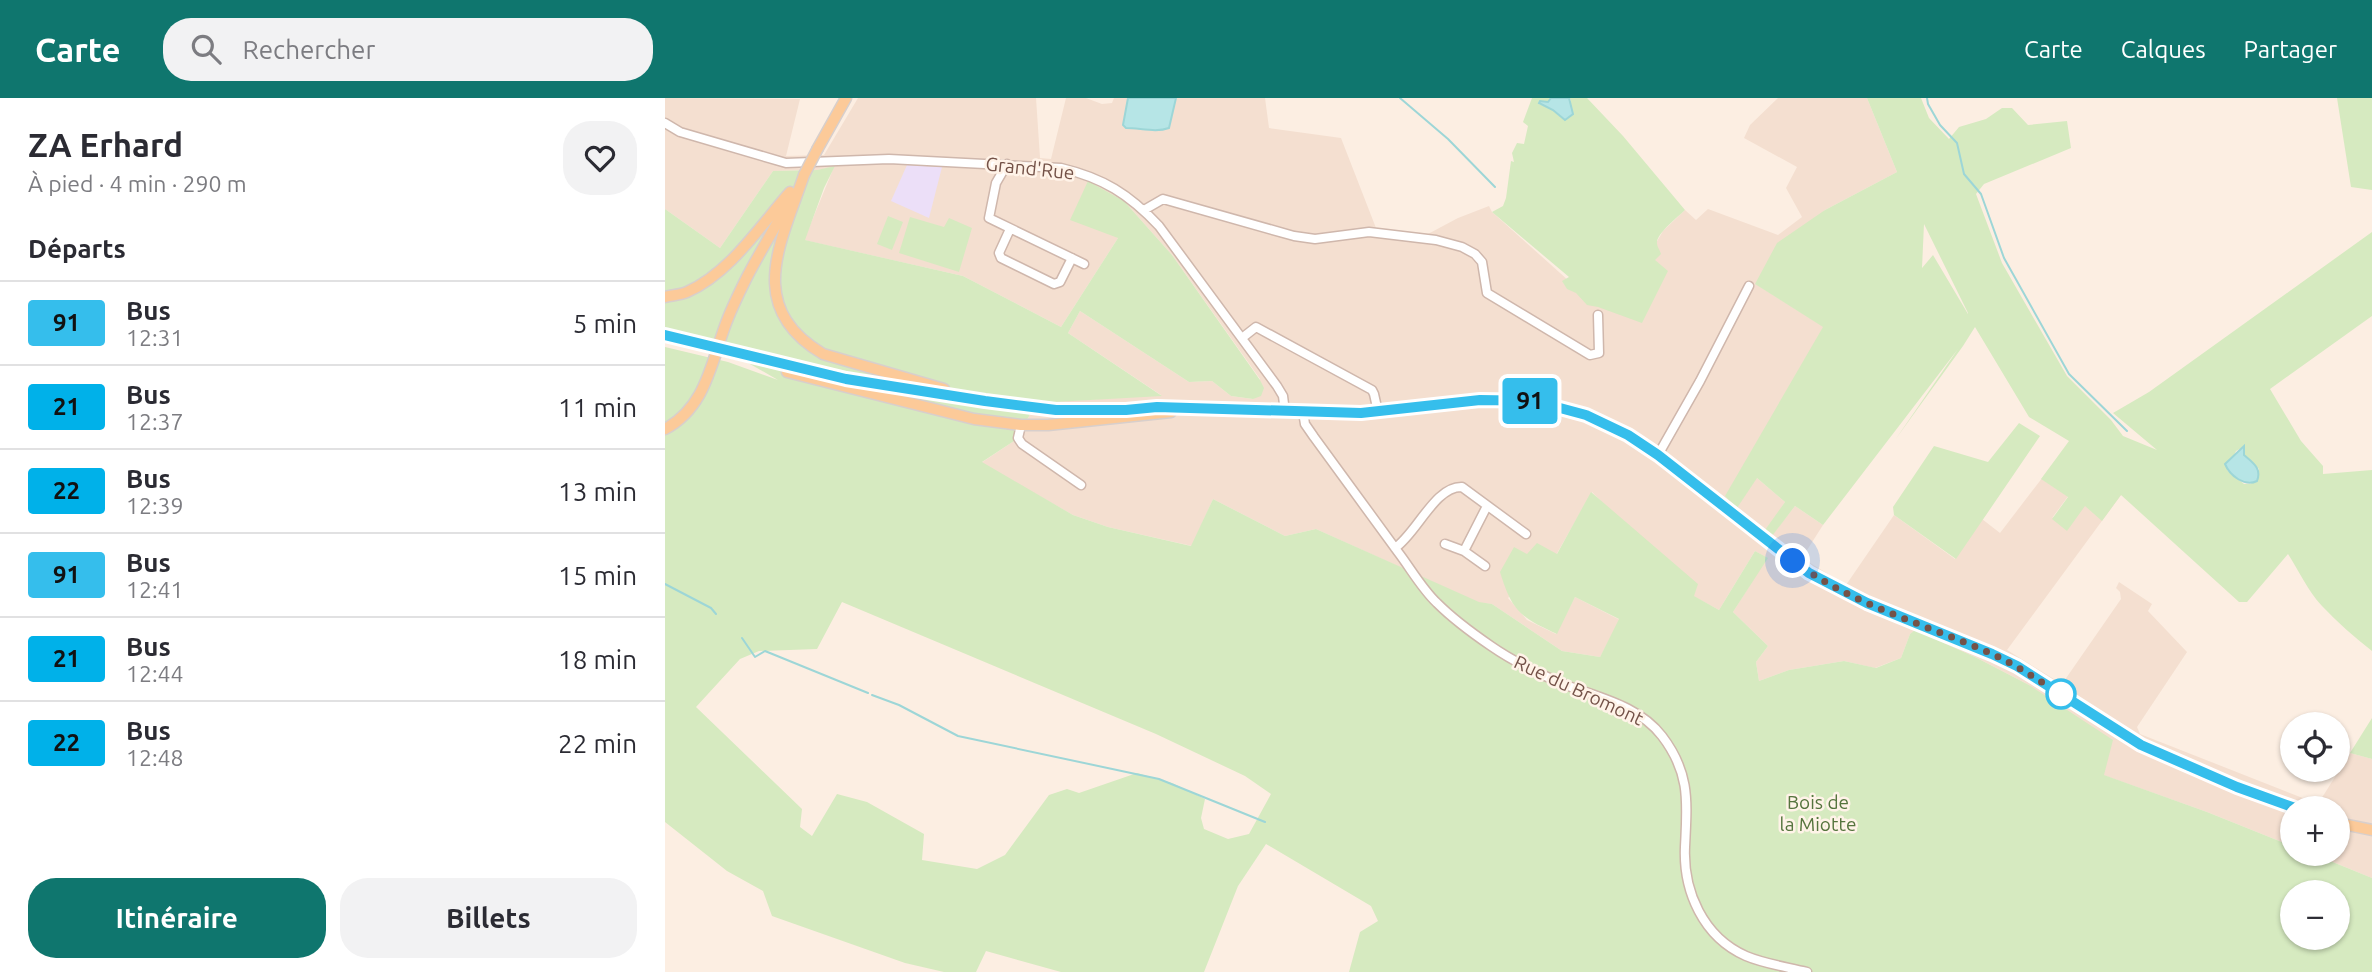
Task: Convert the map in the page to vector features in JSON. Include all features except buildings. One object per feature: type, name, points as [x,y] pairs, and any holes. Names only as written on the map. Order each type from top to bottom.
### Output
[{"type":"main road","points":[[665,429],[684,415],[699,397],[711,373],[725,326],[748,276],[846,98]]},
{"type":"main road","points":[[665,297],[686,292],[712,277],[734,257],[804,175]]},
{"type":"main road","points":[[804,175],[776,260],[774,288],[780,310],[792,329],[807,344],[823,354],[985,401]]},
{"type":"main road","points":[[665,334],[710,349],[974,419],[1021,425],[1048,425],[1188,409]]},
{"type":"main road","points":[[665,341],[710,349]]},
{"type":"main road","points":[[729,354],[846,379],[1056,410],[1157,407],[1285,412],[1378,412],[1480,400],[1534,401],[1568,408],[1599,420],[1658,455],[1809,573],[1860,600],[2017,666],[2141,745],[2280,803]]},
{"type":"main road","points":[[2350,825],[2372,830]]},
{"type":"street","name":"Grand'Rue","points":[[665,123],[680,132],[786,163],[888,159],[1061,168],[1088,175],[1121,191],[1159,226],[1277,386],[1283,396],[1285,412]]},
{"type":"street","points":[[1007,164],[996,183],[988,215],[992,221],[1084,264]]},
{"type":"street","points":[[1144,210],[1163,199],[1304,237],[1331,238],[1369,232],[1436,240],[1462,247],[1475,254],[1482,262],[1487,293],[1590,355],[1599,353],[1598,315]]},
{"type":"street","points":[[1010,229],[999,253],[1001,258],[1054,284],[1060,282],[1072,258]]},
{"type":"street","points":[[1658,455],[1749,286]]},
{"type":"street","points":[[1242,338],[1256,327],[1372,390],[1378,412]]},
{"type":"street","name":"Rue du Bromont","points":[[1303,412],[1305,424],[1314,437],[1435,601],[1474,634],[1514,661],[1638,714],[1656,728],[1671,747],[1685,782],[1686,879],[1693,902],[1708,927],[1743,954],[1760,961],[1807,972]]},
{"type":"street","points":[[1021,425],[1018,439],[1021,444],[1081,485]]},
{"type":"street","points":[[1395,548],[1404,541],[1443,493],[1453,487],[1462,487],[1526,534]]},
{"type":"street","points":[[1464,551],[1487,506]]},
{"type":"street","points":[[1445,544],[1464,551],[1485,566]]},
{"type":"shaded area","points":[[665,98],[800,99],[786,156],[824,155],[858,98],[1036,98],[1040,158],[1051,159],[1066,98],[1086,98],[1102,104],[1112,103],[1114,98],[1265,98],[1269,128],[1341,138],[1376,228],[1428,234],[1489,206],[1492,212],[1598,307],[1654,260],[1656,243],[1663,231],[1685,210],[1696,220],[1708,209],[1778,235],[1802,217],[1786,188],[1797,167],[1744,138],[1750,125],[1778,98],[1867,98],[1897,172],[1825,210],[1756,284],[1824,327],[1787,391],[1757,478],[1785,502],[1766,531],[1772,535],[1795,506],[1823,525],[1802,558],[1846,585],[1894,515],[1955,559],[1982,519],[2000,533],[2065,448],[2089,468],[2052,518],[2103,482],[2121,495],[2007,650],[2062,684],[2121,599],[2116,588],[2119,582],[2152,604],[2148,611],[2187,652],[2137,727],[2140,734],[2298,796],[2280,796],[2280,841],[2103,775],[2029,685],[1977,658],[1915,631],[1910,634],[1901,658],[1875,668],[1844,661],[1789,670],[1759,681],[1756,662],[1768,646],[1733,612],[1767,558],[1755,551],[1719,610],[1693,596],[1592,492],[1556,555],[1508,598],[1527,620],[1556,634],[1575,597],[1620,620],[1600,657],[1562,651],[1492,604],[1479,603],[1316,529],[1285,536],[1213,499],[1192,546],[1108,527],[1073,515],[981,463],[1014,441],[1037,403],[1161,395],[1068,333],[1080,311],[1189,382],[1212,381],[1231,396],[1253,399],[1260,379],[1172,255],[1124,201],[1088,182],[1118,238],[1061,327],[963,276],[804,240],[834,167],[773,171],[720,248],[665,209]]},
{"type":"shaded area","points":[[907,165],[942,167],[929,218],[891,201]]},
{"type":"shaded area","points":[[2350,753],[2372,759],[2372,878],[2342,866],[2350,866],[2350,796],[2323,796],[2332,782],[2350,782]]},
{"type":"green space","points":[[1532,98],[1551,98],[1548,102],[1539,104],[1559,116],[1571,100],[1569,98],[1587,98],[1685,210],[1658,239],[1661,254],[1655,260],[1668,271],[1642,323],[1587,305],[1576,293],[1567,289],[1562,281],[1569,277],[1492,212],[1503,206],[1506,198],[1511,161],[1514,162],[1512,153],[1517,143],[1524,144],[1528,126],[1523,122]]},
{"type":"green space","points":[[1867,98],[1921,98],[1929,118],[1949,139],[1959,127],[1986,119],[2002,108],[2012,108],[2028,125],[2067,121],[2071,148],[1984,184],[1976,194],[2002,263],[2067,376],[2111,420],[2123,436],[2157,450],[2113,413],[2149,392],[2372,232],[2372,316],[2270,389],[2301,441],[2323,466],[2323,474],[2372,470],[2372,651],[2322,606],[2288,554],[2247,602],[2239,602],[2121,495],[2102,521],[2085,506],[2067,531],[2052,519],[2068,497],[2041,479],[2069,441],[2029,417],[1975,327],[1895,440],[1958,349],[1823,525],[1795,506],[1772,536],[1765,530],[1785,502],[1757,478],[1737,508],[1725,496],[1823,327],[1755,284],[1777,243],[1825,210],[1897,172]],"holes":[[[1924,224],[1968,313],[1968,314],[1933,255],[1922,268]],[[2243,447],[2244,455],[2259,469],[2251,484],[2244,484],[2227,470],[2236,451]]]},
{"type":"green space","points":[[2337,98],[2372,98],[2372,190],[2351,187]]},
{"type":"green space","name":"Bois de la Miotte","points":[[835,166],[805,240],[963,276],[1061,327],[1118,238],[1070,220],[1088,181],[1124,201],[1172,255],[1260,380],[1264,388],[1261,396],[1253,399],[1231,396],[1212,381],[1189,382],[1080,311],[1068,333],[1162,396],[1037,403],[1014,441],[982,462],[1073,515],[1108,527],[1191,546],[1213,499],[1285,536],[1316,529],[1479,602],[1492,604],[1562,651],[1600,657],[1619,619],[1575,597],[1557,634],[1534,623],[1519,611],[1509,596],[1500,572],[1514,547],[1527,554],[1537,543],[1557,554],[1591,492],[1698,584],[1694,596],[1719,610],[1755,551],[1768,558],[1733,612],[1768,646],[1756,662],[1759,681],[1789,670],[1844,661],[1876,668],[1901,658],[1910,634],[1915,630],[2029,685],[2113,740],[2104,775],[2280,841],[2280,866],[2342,866],[2372,878],[2372,972],[1349,972],[1360,932],[1378,921],[1371,906],[1266,844],[1238,886],[1204,972],[1061,972],[986,951],[976,972],[944,972],[905,963],[772,916],[763,891],[727,871],[665,822],[665,347],[728,362],[778,380],[715,344],[665,330],[665,209],[720,248],[773,171],[817,170]],"holes":[[[842,602],[1156,734],[1245,776],[1271,794],[1249,834],[1228,839],[1204,829],[1201,818],[1205,799],[1172,783],[1137,773],[1079,793],[1067,789],[1049,795],[1005,855],[977,869],[922,860],[924,834],[867,802],[837,794],[812,836],[800,827],[802,809],[696,707],[740,659],[759,651],[817,649]]]},
{"type":"green space","points":[[888,216],[903,222],[892,250],[877,244]]},
{"type":"green space","points":[[910,217],[944,227],[949,218],[972,228],[959,272],[899,253]]},
{"type":"green space","points":[[2019,423],[2040,436],[1956,559],[1894,515],[1893,507],[1934,446],[1988,462]]},
{"type":"green space","points":[[2372,718],[2372,759],[2350,753]]},
{"type":"water","points":[[1128,98],[1176,98],[1169,128],[1126,128],[1123,125]]},
{"type":"water","points":[[1551,98],[1569,98],[1573,114],[1565,120],[1539,103],[1548,102]]},
{"type":"water","points":[[2244,446],[2244,455],[2256,466],[2257,481],[2248,483],[2238,479],[2230,473],[2225,464]]},
{"type":"waterway","points":[[1400,98],[1448,139],[1495,187]]},
{"type":"waterway","points":[[1927,98],[1940,125],[1957,143],[1964,174],[1981,194],[2004,258],[2069,374],[2127,431]]},
{"type":"waterway","points":[[665,584],[711,608],[716,614]]},
{"type":"waterway","points":[[742,638],[755,657],[765,651],[868,693]]},
{"type":"waterway","points":[[872,695],[899,705],[958,736],[1159,779],[1265,822]]},
{"type":"bus line","name":"91","points":[[665,335],[846,379],[1056,410],[1157,407],[1361,413],[1480,400],[1534,401],[1568,408],[1628,435],[1658,455],[1809,573],[1847,594],[2017,666],[2141,745],[2280,803]]},
{"type":"route","points":[[1793,561],[1847,594],[1992,654],[2017,666],[2061,694]]}]
